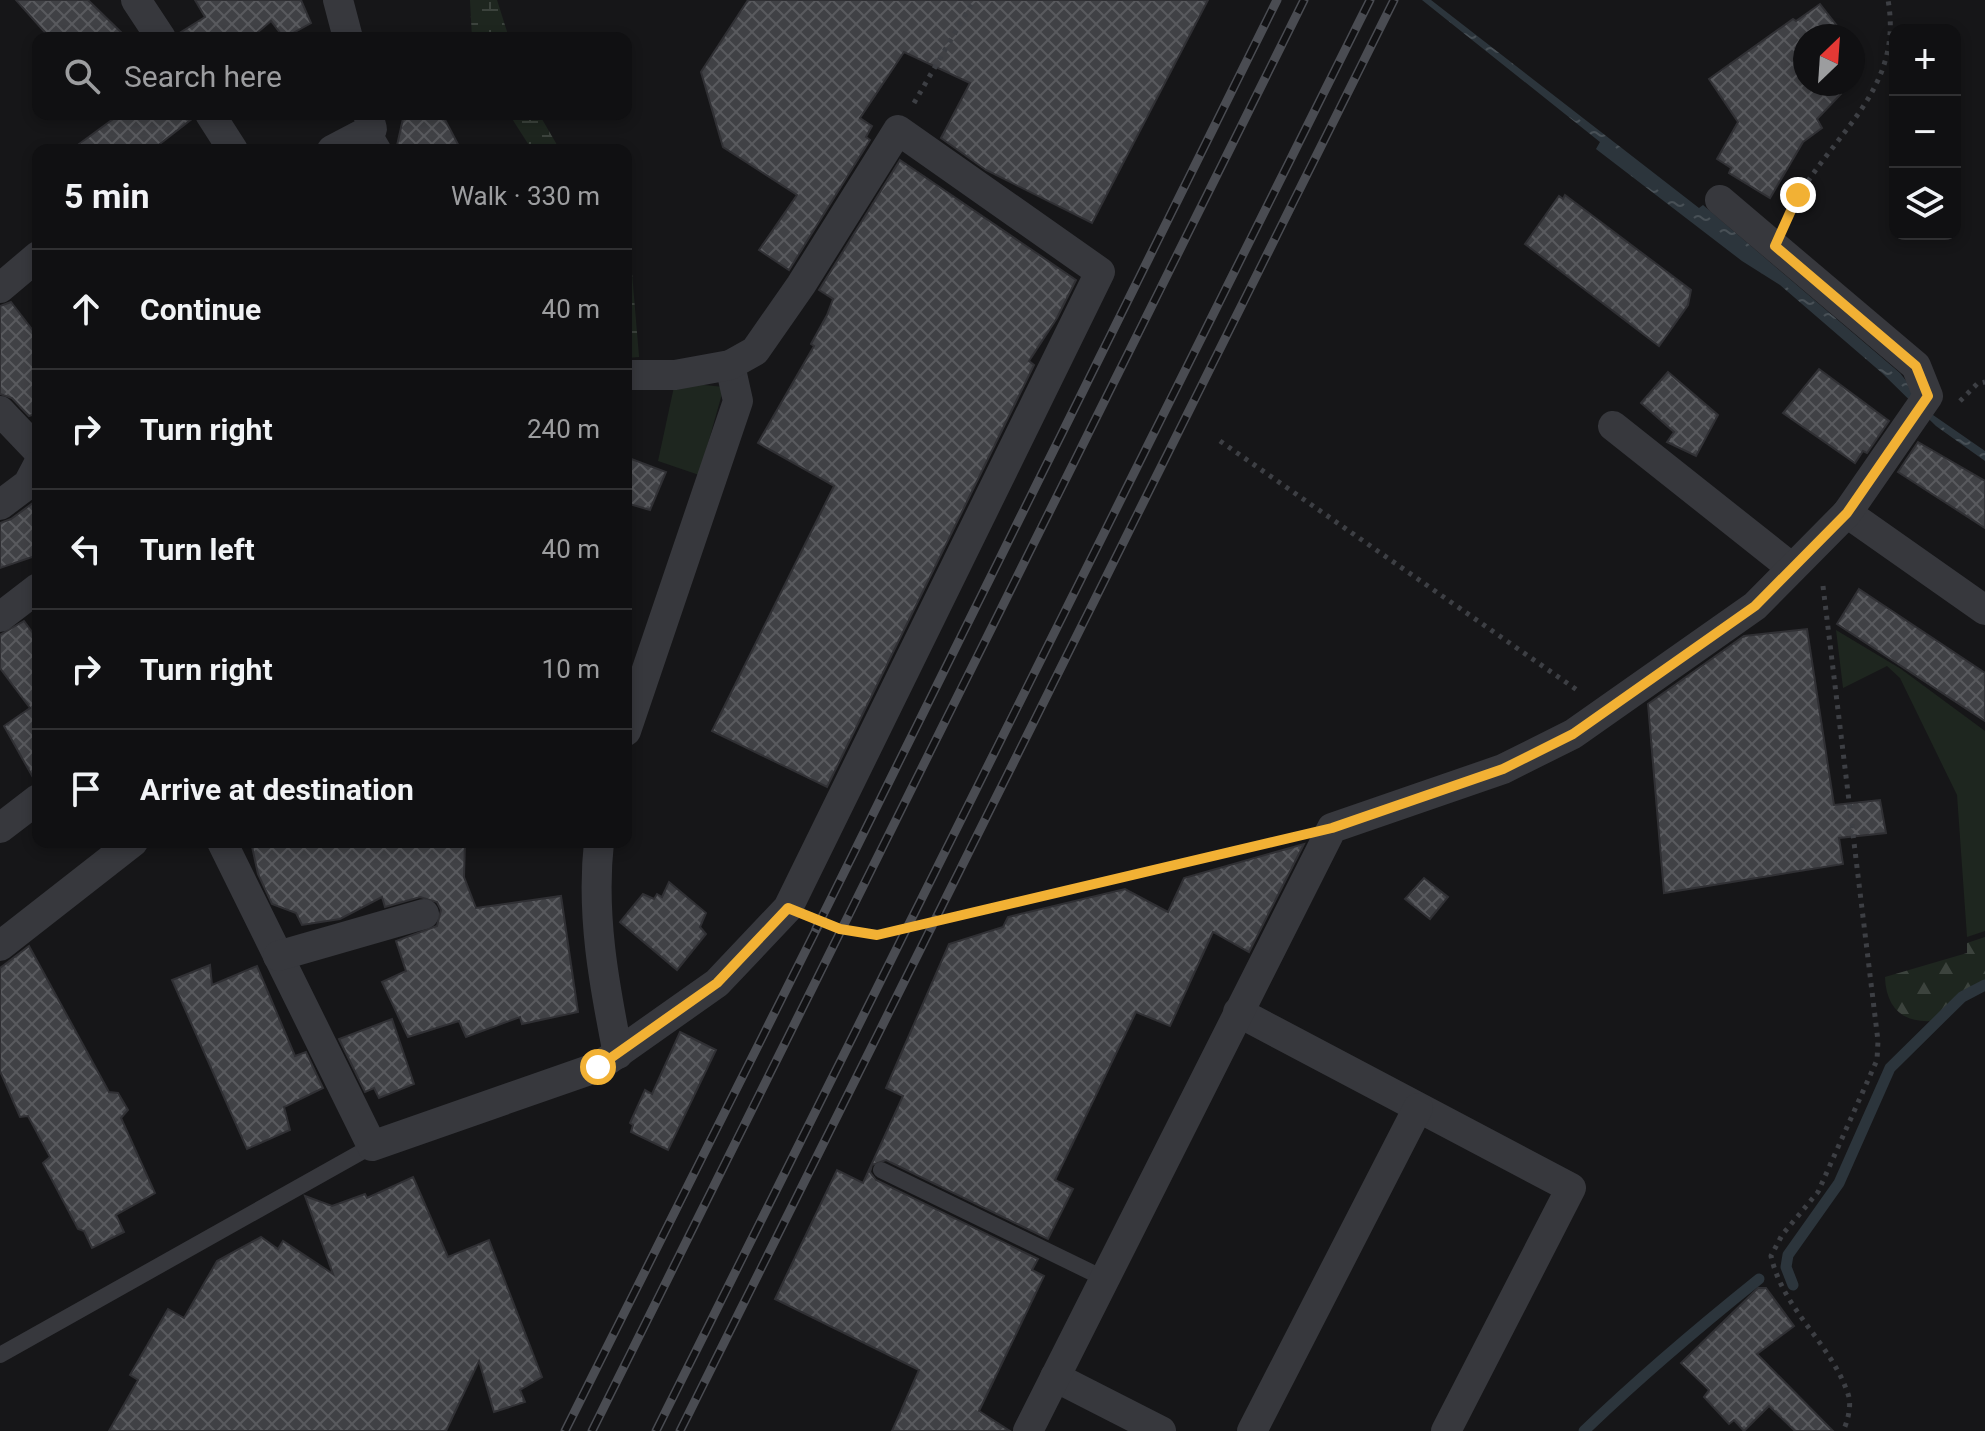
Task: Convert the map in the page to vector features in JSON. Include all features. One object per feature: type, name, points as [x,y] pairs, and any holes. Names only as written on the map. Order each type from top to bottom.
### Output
[{"type":"street","points":[[136,0],[157,32]]},
{"type":"street","points":[[338,0],[346,32]]},
{"type":"street","points":[[214,120],[229,144]]},
{"type":"street","points":[[225,848],[372,1146],[598,1067],[618,1054],[717,983],[788,908],[1100,272],[898,130],[801,285],[755,351],[730,365],[675,375],[632,375]]},
{"type":"street","points":[[345,144],[374,131]]},
{"type":"street","points":[[1028,1431],[1332,828],[1503,769],[1573,734],[1755,606],[1847,513],[1928,396],[1916,366],[1720,200]]},
{"type":"street","points":[[0,288],[32,261]]},
{"type":"street","points":[[632,713],[738,401],[730,365]]},
{"type":"street","points":[[0,411],[32,445]]},
{"type":"street","points":[[1613,426],[1792,568]]},
{"type":"street","points":[[0,505],[28,484],[32,476]]},
{"type":"street","points":[[1847,513],[1985,610]]},
{"type":"street","points":[[0,617],[32,593]]},
{"type":"street","points":[[0,828],[32,804]]},
{"type":"street","points":[[0,946],[125,848]]},
{"type":"street","points":[[598,848],[594,882],[603,977],[618,1054]]},
{"type":"street","points":[[278,956],[424,914]]},
{"type":"street","points":[[1238,1012],[1571,1188],[1446,1431]]},
{"type":"street","points":[[1252,1431],[1418,1108]]},
{"type":"street","points":[[1055,1377],[1161,1431]]},
{"type":"lane","points":[[0,1355],[372,1146]]},
{"type":"lane","points":[[881,1170],[1103,1278]]},
{"type":"path","points":[[898,130],[974,0]]},
{"type":"path","points":[[1775,246],[1813,169],[1861,114],[1880,81],[1890,52],[1892,21],[1888,0]]},
{"type":"path","points":[[1220,441],[1607,710]]},
{"type":"path","points":[[1817,542],[1878,1041],[1877,1060],[1818,1192],[1782,1235],[1771,1256],[1785,1296],[1838,1373],[1850,1397],[1843,1431]]},
{"type":"path","points":[[788,908],[840,929],[877,935],[1332,828]]},
{"type":"green space","points":[[470,0],[497,0],[507,32],[472,32]]},
{"type":"green space","points":[[513,120],[542,120],[556,144],[528,144]]},
{"type":"green space","points":[[632,273],[639,357],[632,358]]},
{"type":"green space","points":[[675,382],[724,387],[699,475],[658,461]]},
{"type":"green space","points":[[1836,630],[1901,669],[1985,731],[1985,931],[1967,937],[1957,795],[1900,678],[1887,666],[1843,688]]},
{"type":"green space","points":[[1985,937],[1985,982],[1960,992],[1932,1021],[1904,1016],[1892,1005],[1885,977],[1967,953],[1967,943]]},
{"type":"water","points":[[1422,0],[1431,0],[1699,208],[1703,205],[1900,373],[1933,415],[1985,451],[1985,461],[1936,426],[1882,373],[1780,285],[1742,261],[1596,149],[1600,142]]},
{"type":"building","points":[[16,0],[88,0],[121,32],[45,32]]},
{"type":"building","points":[[195,0],[301,0],[311,23],[295,32],[279,32],[271,21],[258,32],[181,32],[205,17]]},
{"type":"building","points":[[748,0],[1208,0],[1092,223],[986,170],[941,138],[970,83],[904,52],[860,118],[872,126],[866,137],[870,140],[789,270],[759,250],[797,195],[723,147],[701,72]]},
{"type":"building","points":[[1820,4],[1836,24],[1793,24],[1793,96],[1839,96],[1817,119],[1822,128],[1803,142],[1770,198],[1729,173],[1731,168],[1717,159],[1738,122],[1709,79],[1793,19],[1796,21]]},
{"type":"building","points":[[112,120],[190,120],[160,144],[79,144]]},
{"type":"building","points":[[403,120],[445,120],[458,144],[397,144]]},
{"type":"building","points":[[900,160],[1076,280],[1057,318],[1029,361],[1034,365],[827,787],[712,731],[834,486],[758,443],[814,346],[811,344],[827,315],[833,299],[819,290]]},
{"type":"building","points":[[1565,195],[1691,290],[1688,305],[1659,346],[1525,244],[1559,196],[1563,199]]},
{"type":"building","points":[[11,302],[32,329],[32,415],[29,416],[12,398],[0,394],[0,306]]},
{"type":"building","points":[[1819,369],[1889,421],[1867,453],[1863,451],[1855,463],[1783,413]]},
{"type":"building","points":[[1668,372],[1718,415],[1696,456],[1667,442],[1674,432],[1641,403]]},
{"type":"building","points":[[1918,442],[1985,481],[1985,528],[1898,472]]},
{"type":"building","points":[[632,459],[666,472],[650,510],[632,505]]},
{"type":"building","points":[[32,504],[32,557],[0,568],[0,523]]},
{"type":"building","points":[[1859,589],[1985,673],[1985,721],[1837,624]]},
{"type":"building","points":[[24,621],[32,632],[32,776],[4,726],[30,708],[0,668],[0,635]]},
{"type":"building","points":[[1807,629],[1834,805],[1880,800],[1886,833],[1839,838],[1843,864],[1664,893],[1648,704],[1744,636]]},
{"type":"building","points":[[1304,844],[1249,952],[1213,932],[1170,1026],[1136,1012],[1055,1180],[1073,1189],[1048,1239],[886,1160],[872,1165],[870,1172],[876,1180],[1038,1259],[1032,1270],[1044,1276],[979,1411],[1010,1431],[892,1431],[919,1370],[775,1299],[837,1170],[863,1183],[903,1096],[886,1088],[949,944],[1003,927],[1008,917],[1125,889],[1168,912],[1184,878]]},
{"type":"building","points":[[252,848],[465,848],[464,877],[476,908],[561,896],[578,1012],[522,1024],[520,1017],[466,1037],[459,1021],[408,1037],[382,982],[406,971],[396,941],[437,926],[441,910],[437,902],[420,897],[385,907],[382,897],[340,919],[302,925],[296,913],[272,904],[258,874]]},
{"type":"building","points":[[1424,878],[1448,897],[1430,919],[1405,899]]},
{"type":"building","points":[[669,882],[706,913],[700,927],[706,934],[677,970],[620,922],[643,894],[654,899],[657,894],[662,897]]},
{"type":"building","points":[[29,946],[109,1092],[118,1093],[128,1110],[121,1118],[155,1193],[116,1215],[124,1232],[92,1248],[84,1231],[78,1229],[43,1163],[50,1157],[28,1116],[20,1117],[0,1071],[0,968]]},
{"type":"building","points":[[210,965],[212,985],[257,966],[295,1056],[306,1052],[323,1088],[284,1107],[290,1130],[247,1149],[172,980]]},
{"type":"building","points":[[392,1019],[414,1084],[379,1098],[374,1088],[365,1092],[339,1039]]},
{"type":"building","points":[[680,1032],[716,1050],[668,1150],[631,1132],[633,1125],[630,1123],[645,1090],[652,1094]]},
{"type":"building","points":[[413,1177],[448,1257],[489,1240],[542,1377],[520,1390],[525,1402],[494,1412],[479,1361],[446,1431],[109,1431],[138,1380],[130,1375],[168,1309],[184,1318],[217,1261],[261,1237],[278,1249],[283,1241],[333,1274],[305,1196],[332,1206],[365,1194],[367,1198]]},
{"type":"building","points":[[1758,1288],[1766,1288],[1794,1326],[1757,1354],[1833,1431],[1795,1431],[1769,1406],[1744,1431],[1734,1420],[1729,1424],[1704,1397],[1709,1390],[1681,1363]]},
{"type":"waterway","points":[[1793,1285],[1786,1267],[1788,1255],[1839,1183],[1890,1068],[1962,997],[1985,985]]},
{"type":"waterway","points":[[1584,1431],[1626,1391],[1759,1279]]},
{"type":"railway","points":[[816,929],[1277,0]]},
{"type":"railway","points":[[592,1431],[1304,0]]},
{"type":"railway","points":[[656,1431],[1370,0]]},
{"type":"railway","points":[[680,1431],[1394,0]]},
{"type":"railway","points":[[565,1431],[820,922],[818,925]]},
{"type":"route","points":[[598,1067],[717,983],[788,908],[840,929],[877,935],[1332,828],[1503,769],[1573,734],[1755,606],[1847,513],[1902,438],[1928,396],[1916,366],[1775,246],[1798,195]]}]
